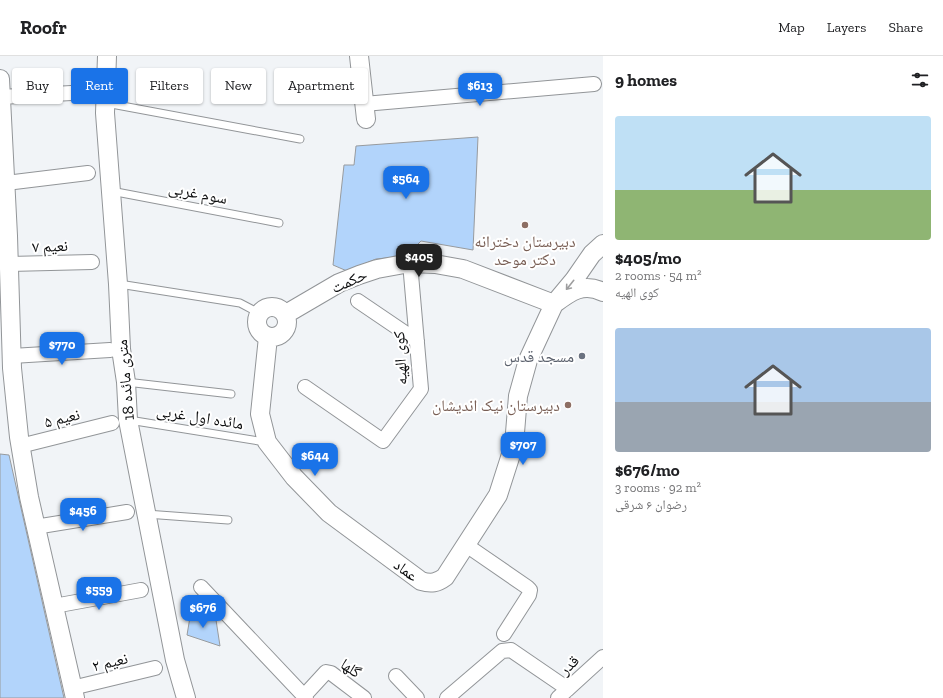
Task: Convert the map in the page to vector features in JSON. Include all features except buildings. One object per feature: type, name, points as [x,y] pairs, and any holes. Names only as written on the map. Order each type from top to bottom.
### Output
[{"type":"street","name":"18 متری مائده","points":[[107,56],[107,68]]},
{"type":"street","points":[[359,56],[365,112],[594,84]]},
{"type":"street","points":[[0,79],[6,183],[12,356],[20,446],[36,527],[74,693]]},
{"type":"street","points":[[1,97],[71,93]]},
{"type":"street","name":"18 متری مائده","points":[[106,104],[121,349],[126,382],[120,422],[146,514],[176,660],[186,698]]},
{"type":"street","points":[[6,183],[88,173]]},
{"type":"street","points":[[554,304],[574,280],[592,254],[603,244]]},
{"type":"street","name":"نعیم ۷","points":[[9,264],[92,262]]},
{"type":"street","name":"حکمت","points":[[286,314],[339,283],[378,269],[410,263],[435,264],[463,269],[554,304]]},
{"type":"street","name":"کوی الهیه","points":[[305,387],[383,441],[421,389],[410,263]]},
{"type":"street","points":[[554,304],[570,293],[583,287],[603,292]]},
{"type":"street","points":[[358,301],[417,341]]},
{"type":"street","name":"عماد","points":[[268,338],[260,414],[267,442],[294,477],[329,513],[421,582],[433,583],[439,582],[445,577],[498,495],[514,445],[518,396],[528,360],[554,304]]},
{"type":"street","points":[[272,307],[279,309],[286,314],[288,321],[287,327],[283,334],[268,338],[258,329],[256,324],[259,313],[264,309],[272,307]]},
{"type":"street","points":[[12,356],[110,350]]},
{"type":"street","name":"نعیم ۵","points":[[20,446],[120,422]]},
{"type":"street","points":[[36,527],[127,512]]},
{"type":"street","points":[[466,544],[530,590],[529,595],[504,634]]},
{"type":"street","points":[[201,587],[305,697]]},
{"type":"street","points":[[54,606],[141,590]]},
{"type":"street","points":[[447,698],[502,651],[506,650],[511,650],[563,693]]},
{"type":"street","name":"قدر","points":[[563,693],[603,656]]},
{"type":"street","name":"نعیم ۲","points":[[74,693],[155,668]]},
{"type":"street","name":"گلها","points":[[305,697],[326,672],[331,672],[364,698]]},
{"type":"street","points":[[396,676],[417,698]]},
{"type":"lane","points":[[111,104],[300,139]]},
{"type":"lane","name":"سوم غربی","points":[[111,191],[279,224]]},
{"type":"lane","points":[[118,284],[240,302],[259,313]]},
{"type":"lane","points":[[126,382],[231,394]]},
{"type":"lane","name":"مائده اول غربی","points":[[120,422],[267,442]]},
{"type":"lane","points":[[146,514],[228,520]]},
{"type":"place","name":"دبیرستان دخترانه دکتر موحد","points":[[525,225]]},
{"type":"place","name":"مسجد قدس","points":[[582,356]]},
{"type":"place","name":"دبیرستان نیک اندیشان","points":[[568,405]]}]
